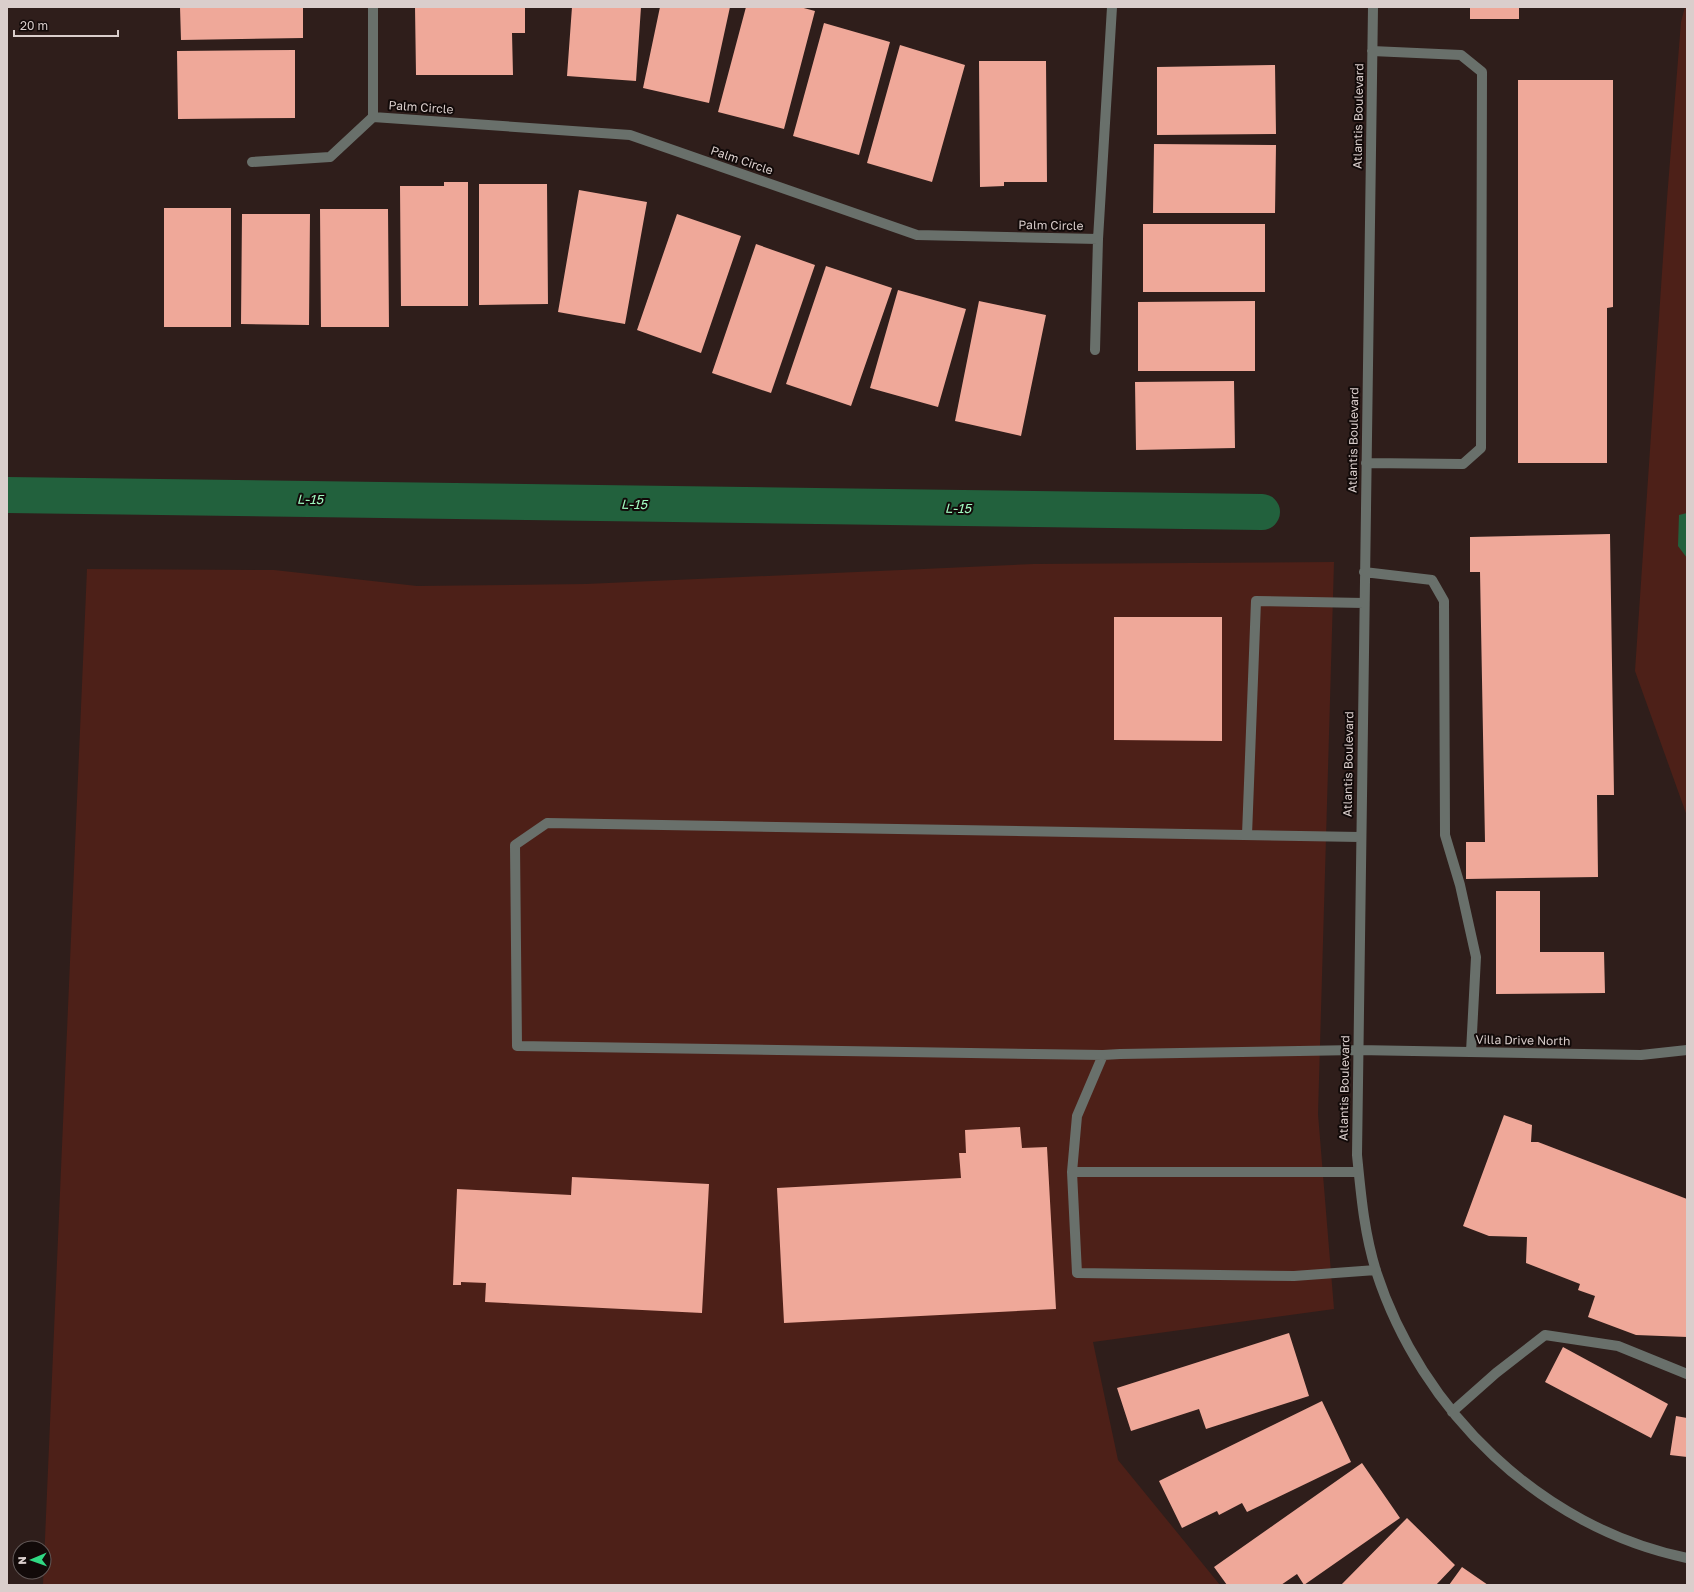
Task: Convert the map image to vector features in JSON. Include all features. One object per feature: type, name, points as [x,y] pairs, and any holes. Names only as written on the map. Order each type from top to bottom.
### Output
[{"type":"street","name":"Palm Circle","points":[[373,7],[373,117]]},
{"type":"street","name":"Palm Circle","points":[[1095,350],[1098,239],[1112,7]]},
{"type":"street","name":"Atlantis Boulevard","points":[[1372,7],[1357,1155],[1362,1214],[1376,1270],[1397,1325],[1418,1364],[1452,1412],[1492,1455],[1514,1474],[1561,1508],[1614,1535],[1669,1555],[1687,1558]]},
{"type":"street","points":[[1366,463],[1463,464],[1481,448],[1482,72],[1461,55],[1372,51]]},
{"type":"street","name":"Palm Circle","points":[[252,162],[330,157],[373,117],[630,135],[917,235],[1098,239]]},
{"type":"street","points":[[1364,572],[1432,580],[1444,601],[1445,835],[1460,885],[1476,957],[1471,1052]]},
{"type":"street","points":[[1360,837],[1247,835],[1256,601],[1364,603]]},
{"type":"street","name":"Villa Drive North","points":[[1247,835],[547,823],[515,845],[517,1046],[1103,1055],[1358,1050],[1641,1054],[1687,1050]]},
{"type":"street","points":[[1103,1055],[1077,1116],[1072,1172],[1077,1274],[1294,1276],[1376,1270]]},
{"type":"street","points":[[1072,1172],[1358,1172]]},
{"type":"street","points":[[1452,1412],[1496,1373],[1546,1335],[1618,1346],[1687,1374]]},
{"type":"shaded area","points":[[1685,7],[1687,7],[1687,816],[1635,671],[1667,199],[1681,22]]},
{"type":"shaded area","points":[[1687,513],[1687,558],[1678,546],[1679,515]]},
{"type":"shaded area","points":[[1334,562],[1318,1114],[1334,1309],[1093,1342],[1118,1460],[1220,1585],[43,1585],[43,1580],[52,1580],[52,1540],[45,1540],[87,569],[274,570],[417,586],[586,584],[1034,564]]},
{"type":"building","points":[[180,7],[303,7],[303,38],[181,40]]},
{"type":"building","points":[[415,7],[525,7],[525,33],[512,33],[513,75],[416,75]]},
{"type":"building","points":[[572,7],[641,7],[636,81],[567,76]]},
{"type":"building","points":[[660,7],[730,7],[709,103],[643,88]]},
{"type":"building","points":[[746,7],[800,7],[815,11],[784,129],[718,112]]},
{"type":"building","points":[[1470,7],[1519,7],[1519,19],[1470,19]]},
{"type":"building","points":[[824,23],[890,42],[859,155],[793,136]]},
{"type":"building","points":[[900,45],[965,65],[932,182],[867,163]]},
{"type":"building","points":[[295,50],[295,118],[178,119],[177,51]]},
{"type":"building","points":[[979,61],[1046,61],[1047,182],[1004,182],[1004,186],[980,187]]},
{"type":"building","points":[[1275,65],[1276,134],[1157,135],[1157,67]]},
{"type":"building","points":[[1518,80],[1613,80],[1613,307],[1607,308],[1607,463],[1518,463]]},
{"type":"building","points":[[1154,144],[1276,145],[1275,213],[1153,213]]},
{"type":"building","points":[[444,182],[468,182],[468,306],[401,306],[400,186],[444,186]]},
{"type":"building","points":[[479,184],[547,184],[548,304],[479,305]]},
{"type":"building","points":[[579,190],[647,202],[625,324],[558,312]]},
{"type":"building","points":[[164,208],[231,208],[231,327],[164,327]]},
{"type":"building","points":[[320,209],[388,209],[389,327],[321,327]]},
{"type":"building","points":[[242,214],[310,214],[309,325],[241,324]]},
{"type":"building","points":[[677,214],[741,236],[701,353],[637,330]]},
{"type":"building","points":[[1143,224],[1265,224],[1265,292],[1143,292]]},
{"type":"building","points":[[756,244],[815,265],[771,393],[712,373]]},
{"type":"building","points":[[826,266],[892,288],[851,406],[786,384]]},
{"type":"building","points":[[898,290],[966,309],[938,407],[870,388]]},
{"type":"building","points":[[979,301],[1046,315],[1021,436],[955,421]]},
{"type":"building","points":[[1255,301],[1255,371],[1138,371],[1138,302]]},
{"type":"building","points":[[1234,381],[1235,448],[1136,450],[1135,382]]},
{"type":"building","points":[[1610,534],[1614,795],[1597,795],[1598,877],[1466,879],[1466,842],[1485,842],[1480,572],[1470,572],[1470,537]]},
{"type":"building","points":[[1114,617],[1222,617],[1222,741],[1114,740]]},
{"type":"building","points":[[1496,891],[1540,891],[1540,952],[1604,952],[1605,993],[1496,994]]},
{"type":"building","points":[[1504,1115],[1532,1125],[1531,1142],[1538,1142],[1687,1199],[1687,1337],[1636,1335],[1588,1317],[1595,1296],[1578,1290],[1580,1284],[1526,1263],[1527,1237],[1489,1236],[1463,1226]]},
{"type":"building","points":[[1020,1127],[1022,1148],[1047,1147],[1056,1309],[784,1323],[777,1188],[961,1178],[959,1153],[966,1153],[965,1130]]},
{"type":"building","points":[[572,1177],[709,1184],[702,1313],[485,1302],[486,1283],[461,1282],[461,1285],[453,1285],[457,1189],[571,1195]]},
{"type":"building","points":[[1289,1333],[1309,1396],[1206,1429],[1199,1409],[1131,1431],[1117,1388]]},
{"type":"building","points":[[1563,1347],[1668,1404],[1651,1438],[1545,1382]]},
{"type":"building","points":[[1322,1401],[1351,1462],[1247,1512],[1242,1503],[1219,1515],[1217,1511],[1182,1528],[1159,1481]]},
{"type":"building","points":[[1676,1416],[1687,1418],[1687,1457],[1670,1455]]},
{"type":"building","points":[[1362,1463],[1400,1518],[1304,1585],[1297,1574],[1281,1585],[1227,1585],[1214,1567]]},
{"type":"building","points":[[1407,1518],[1455,1565],[1436,1585],[1341,1585]]},
{"type":"building","points":[[1462,1567],[1488,1585],[1449,1585]]},
{"type":"waterway","name":"L-15","points":[[7,495],[1262,512]]}]
